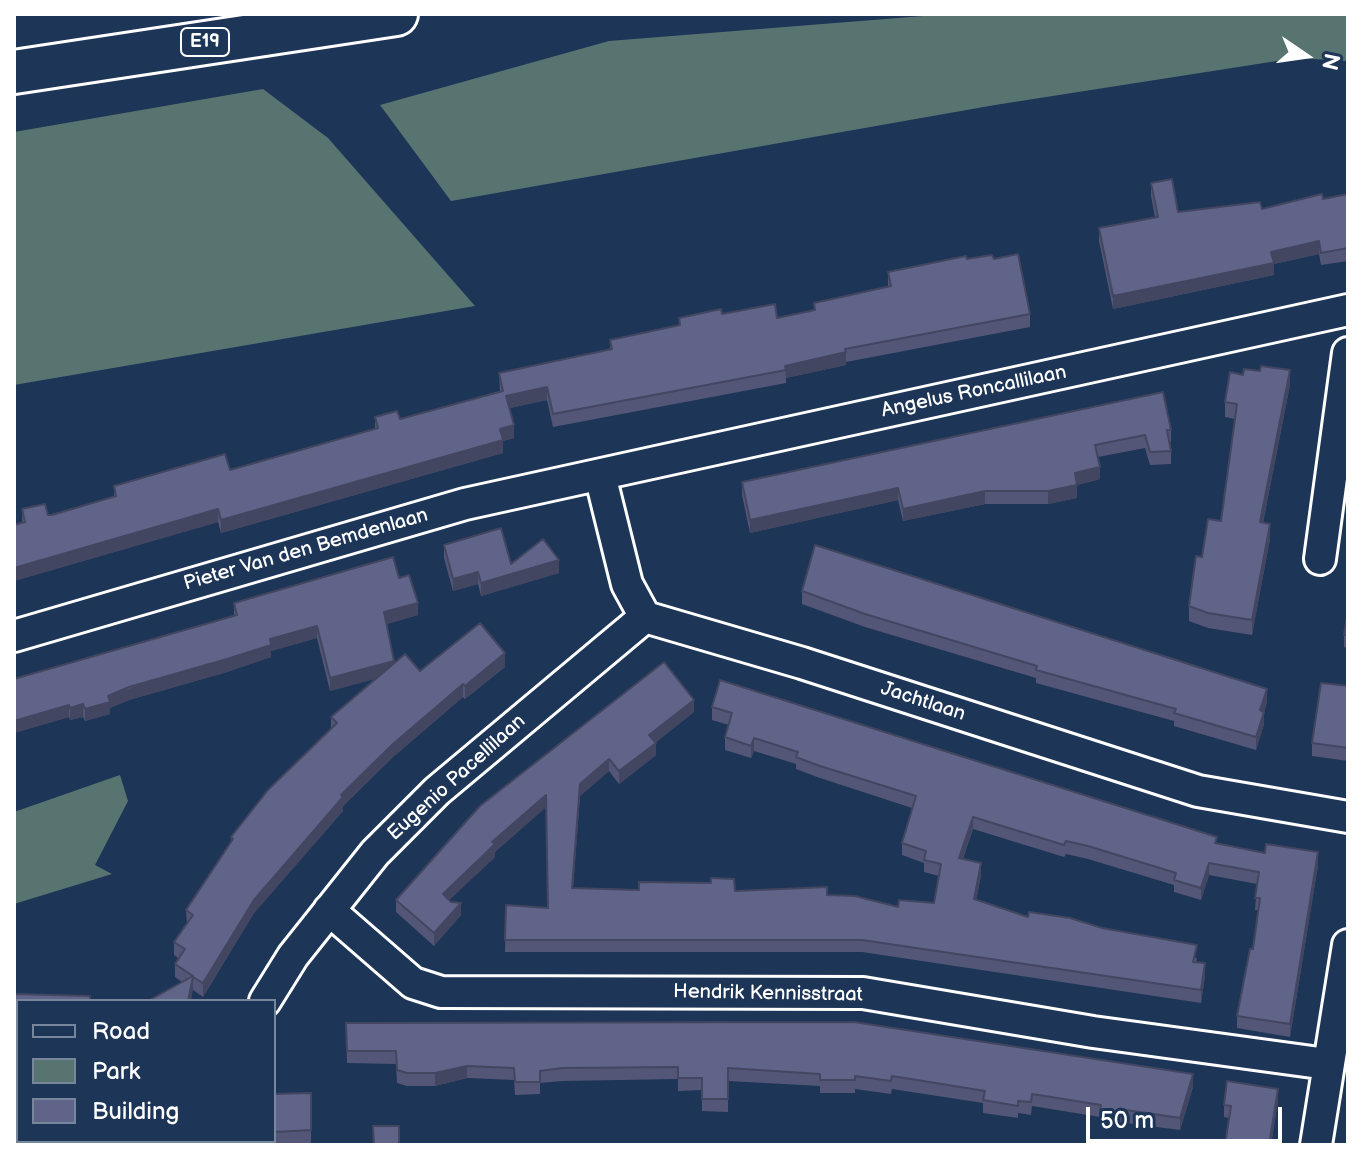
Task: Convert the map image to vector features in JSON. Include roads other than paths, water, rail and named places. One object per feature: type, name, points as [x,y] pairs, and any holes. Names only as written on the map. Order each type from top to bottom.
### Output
[{"type":"highway","name":"E19","points":[[14,72],[396,14]]},
{"type":"street","name":"Angelus Roncallilaan","points":[[600,475],[1348,310]]},
{"type":"street","points":[[1320,559],[1348,353]]},
{"type":"street","points":[[600,475],[627,584],[645,617]]},
{"type":"street","name":"Pieter Van den Bemdenlaan","points":[[14,636],[465,504],[600,475]]},
{"type":"street","name":"Jachtlaan","points":[[645,617],[802,663],[1198,791],[1348,817]]},
{"type":"street","name":"Eugenio Pacellilaan","points":[[266,999],[329,910],[375,853],[437,791],[645,617]]},
{"type":"street","name":"Hendrik Kennisstraat","points":[[329,910],[413,983],[441,992],[863,993],[1093,1032],[1327,1064]]},
{"type":"street","points":[[1316,1145],[1348,945]]}]
